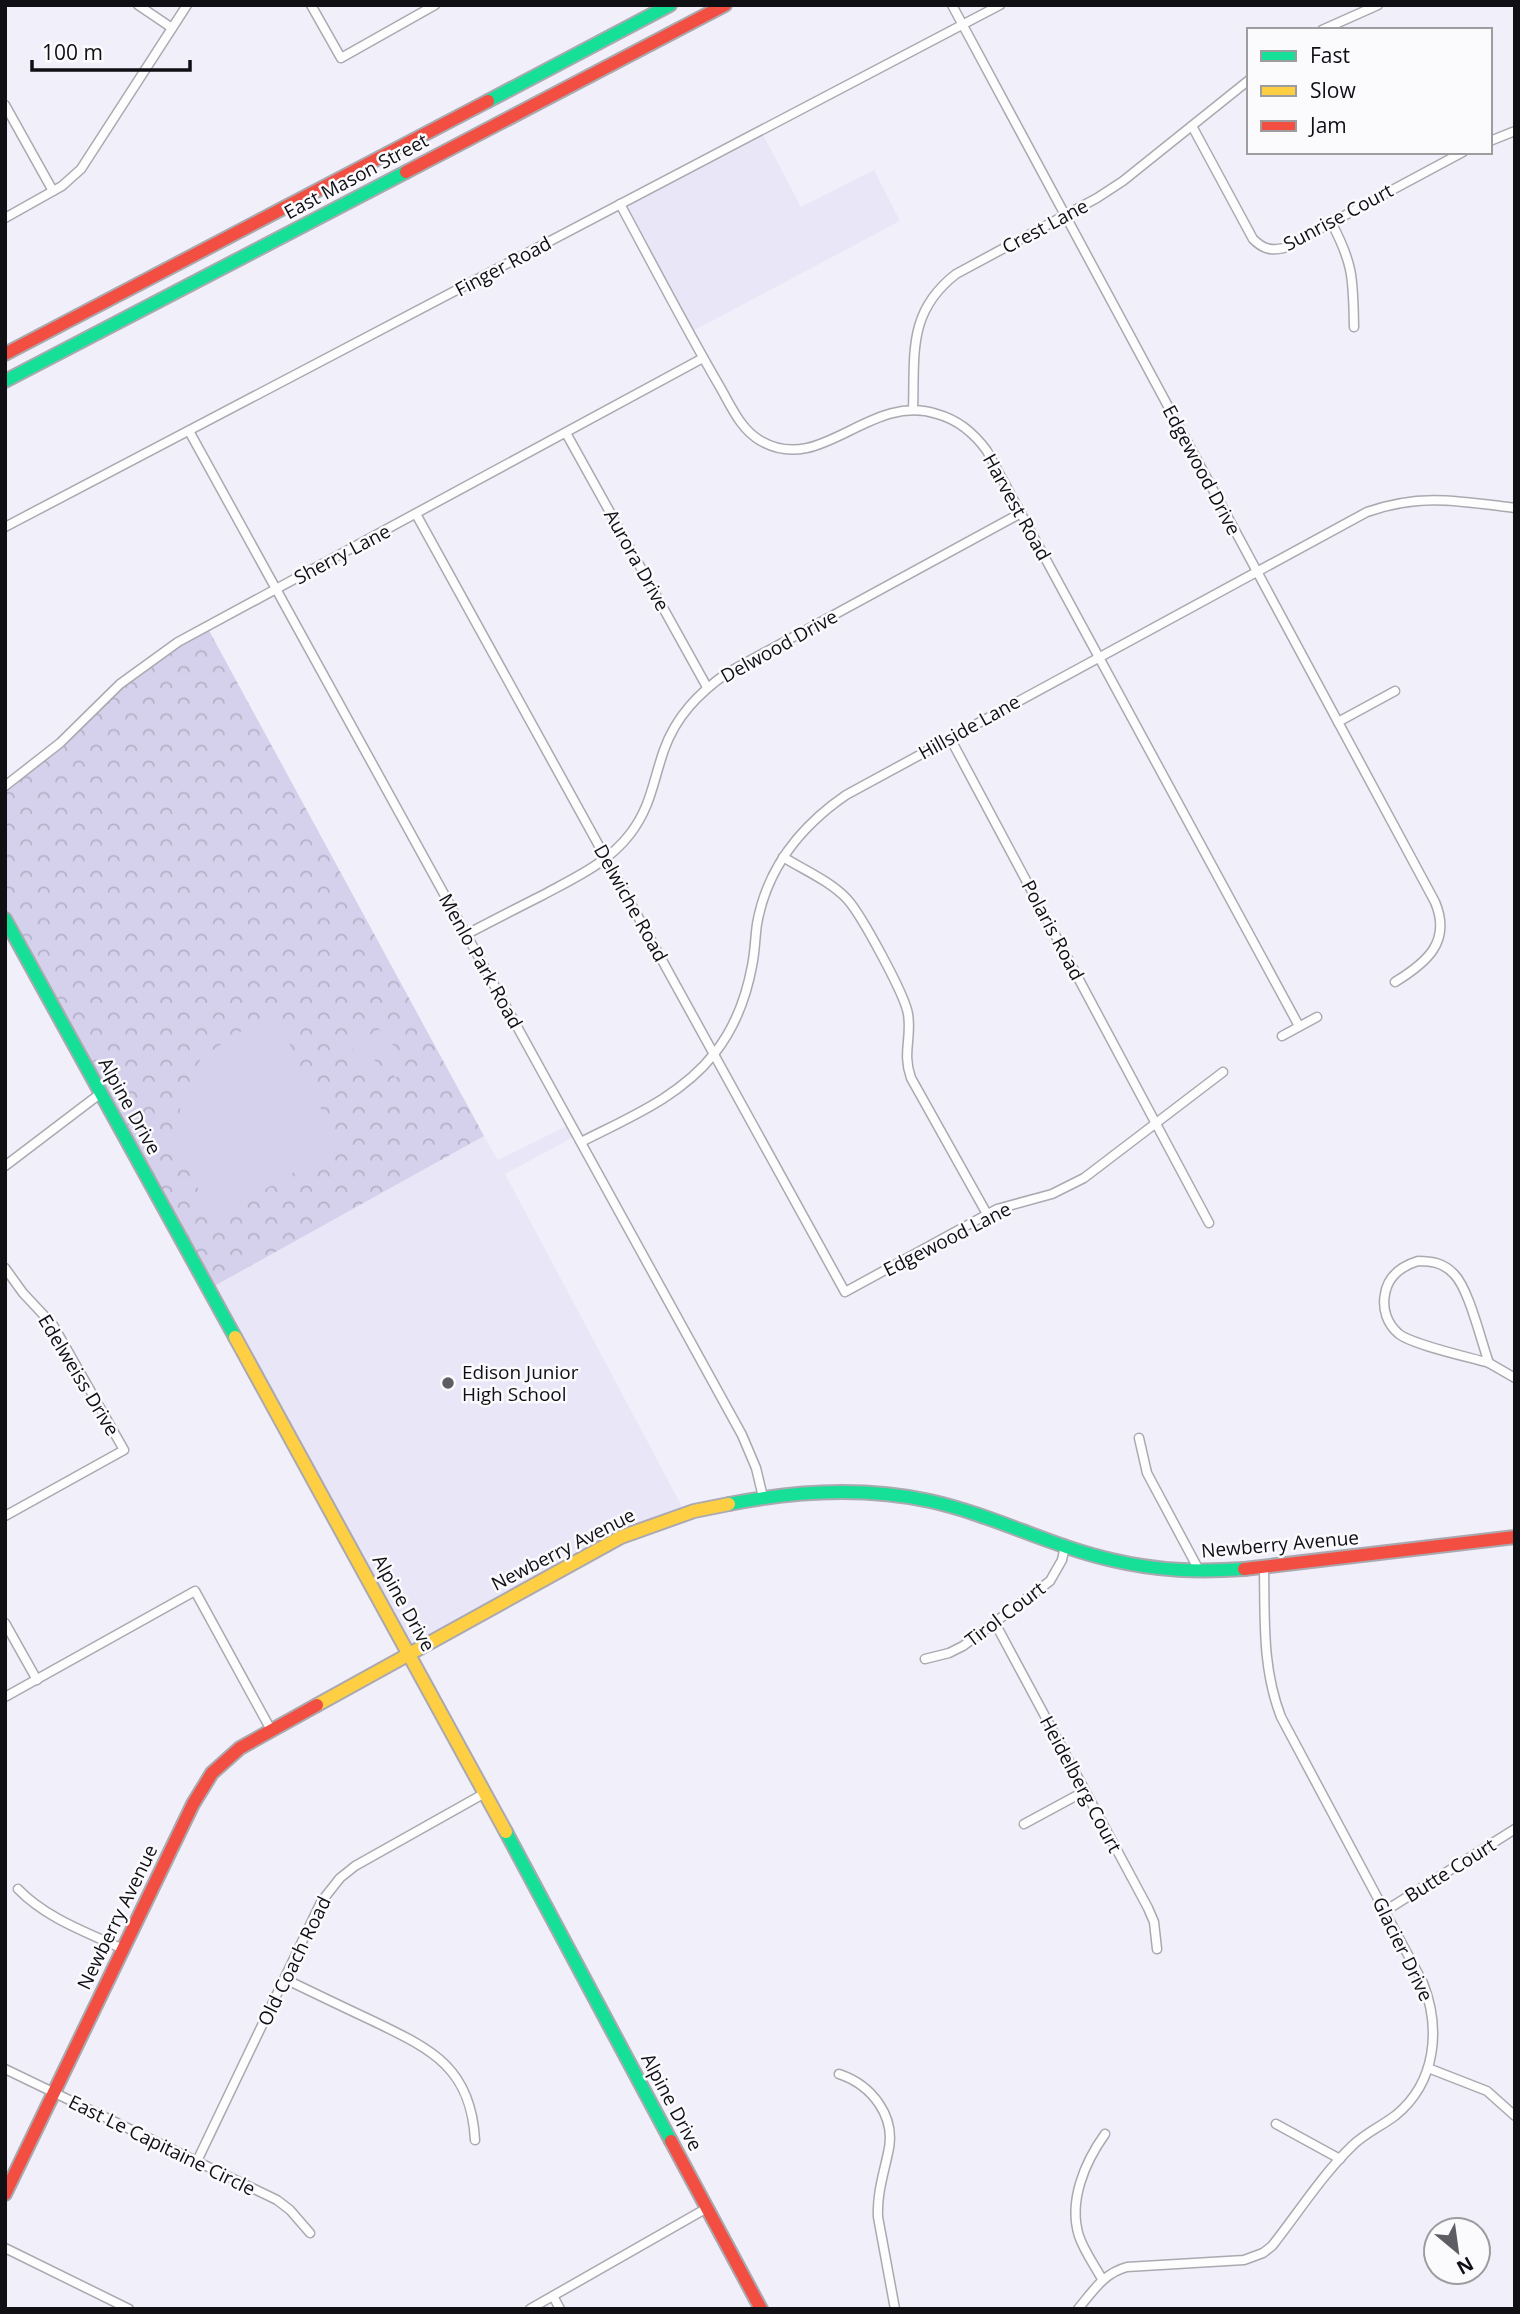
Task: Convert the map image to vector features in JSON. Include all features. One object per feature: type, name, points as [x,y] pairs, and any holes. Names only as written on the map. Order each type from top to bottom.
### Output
[{"type":"street","points":[[138,5],[172,28]]},
{"type":"street","points":[[5,218],[53,191],[81,169],[187,5]]},
{"type":"street","points":[[311,5],[341,58],[435,5]]},
{"type":"street","name":"East Mason Street","points":[[5,354],[670,5]]},
{"type":"street","name":"East Mason Street","points":[[5,381],[725,5]]},
{"type":"street","name":"Edgewood Drive","points":[[952,5],[1435,902],[1440,918],[1438,939],[1429,957],[1419,967],[1395,982]]},
{"type":"street","name":"Finger Road","points":[[5,527],[1000,5]]},
{"type":"street","points":[[1326,28],[1378,5]]},
{"type":"street","name":"Crest Lane","points":[[913,410],[916,336],[921,318],[934,294],[956,274],[1066,216],[1123,181],[1247,82]]},
{"type":"street","points":[[5,105],[53,191]]},
{"type":"street","name":"Sunrise Court","points":[[1192,126],[1253,239],[1267,249],[1277,250],[1459,154]]},
{"type":"street","points":[[1492,140],[1515,131]]},
{"type":"street","name":"Harvest Road","points":[[620,204],[703,358],[746,430],[762,442],[784,448],[808,449],[824,444],[882,415],[913,410],[930,411],[945,416],[969,430],[987,451],[1299,1026]]},
{"type":"street","points":[[1331,222],[1352,269],[1354,327]]},
{"type":"street","name":"Sherry Lane","points":[[5,786],[43,757],[148,662],[201,628],[703,358]]},
{"type":"street","name":"Menlo Park Road","points":[[189,430],[742,1435],[756,1468],[763,1497]]},
{"type":"street","name":"Aurora Drive","points":[[566,433],[707,687]]},
{"type":"street","name":"Hillside Lane","points":[[581,1142],[660,1101],[689,1080],[713,1054],[743,1002],[763,901],[783,857],[796,839],[827,808],[846,795],[1360,515],[1394,503],[1423,499],[1515,508]]},
{"type":"street","name":"Delwood Drive","points":[[467,934],[587,872],[606,859],[629,836],[655,787],[670,736],[690,704],[707,687],[727,673],[1021,513]]},
{"type":"street","name":"Delwiche Road","points":[[416,514],[845,1292]]},
{"type":"street","points":[[1338,722],[1395,691]]},
{"type":"street","name":"Polaris Road","points":[[950,738],[1209,1223]]},
{"type":"street","points":[[783,857],[838,891],[854,908],[906,1006],[909,1027],[906,1057],[911,1078],[987,1214]]},
{"type":"street","name":"Alpine Drive","points":[[5,919],[410,1654],[761,2309]]},
{"type":"street","points":[[1282,1036],[1317,1017]]},
{"type":"street","name":"Edgewood Lane","points":[[845,1292],[987,1214],[1068,1188],[1223,1072]]},
{"type":"street","points":[[5,1166],[101,1093]]},
{"type":"street","points":[[1489,1363],[1464,1291],[1455,1274],[1431,1261],[1418,1261],[1394,1275],[1386,1288],[1384,1306],[1391,1325],[1399,1334],[1489,1363],[1515,1378]]},
{"type":"street","name":"Edelweiss Drive","points":[[5,1268],[23,1293],[53,1325],[124,1450],[5,1516]]},
{"type":"street","points":[[1139,1438],[1147,1472],[1200,1572]]},
{"type":"street","name":"Newberry Avenue","points":[[5,2194],[201,1788],[223,1761],[271,1730],[621,1537],[694,1511],[763,1497],[824,1492],[917,1499],[963,1509],[1111,1560],[1138,1566],[1200,1572],[1264,1568],[1515,1537]]},
{"type":"street","name":"Tirol Court","points":[[925,1659],[963,1646],[1050,1581],[1062,1560],[1065,1546]]},
{"type":"street","name":"Glacier Drive","points":[[1102,2279],[1127,2267],[1254,2258],[1272,2246],[1340,2159],[1361,2138],[1398,2112],[1411,2099],[1428,2068],[1434,2034],[1430,2001],[1423,1983],[1281,1717],[1274,1698],[1266,1658],[1264,1568]]},
{"type":"street","points":[[5,1697],[195,1591],[271,1730]]},
{"type":"street","points":[[5,1623],[37,1680]]},
{"type":"street","name":"Heidelberg Court","points":[[995,1623],[1148,1908],[1154,1922],[1157,1949]]},
{"type":"street","points":[[1024,1824],[1085,1791]]},
{"type":"street","name":"Old Coach Road","points":[[197,2161],[321,1902],[340,1878],[355,1866],[485,1793]]},
{"type":"street","name":"Butte Court","points":[[1385,1911],[1515,1829]]},
{"type":"street","points":[[18,1889],[46,1912],[123,1949]]},
{"type":"street","points":[[285,1979],[415,2042],[442,2060],[467,2096],[472,2111],[475,2140]]},
{"type":"street","points":[[1428,2068],[1487,2091],[1515,2116]]},
{"type":"street","name":"East Le Capitaine Circle","points":[[5,2069],[276,2200],[290,2210],[310,2233]]},
{"type":"street","points":[[839,2074],[861,2084],[871,2093],[880,2104],[889,2126],[888,2152],[878,2188],[877,2217],[895,2309]]},
{"type":"street","points":[[1276,2124],[1340,2159]]},
{"type":"street","points":[[1078,2309],[1102,2279],[1079,2236],[1077,2202],[1086,2164],[1105,2134]]},
{"type":"street","points":[[530,2309],[707,2208]]},
{"type":"street","points":[[5,2248],[129,2309]]},
{"type":"street","points":[[553,2296],[560,2309]]},
{"type":"shaded area","points":[[761,131],[801,207],[874,170],[900,221],[689,333],[620,204]]},
{"type":"shaded area","points":[[571,1124],[577,1135],[505,1174],[686,1514],[653,1525],[410,1654],[209,1289],[484,1136],[498,1160]]},
{"type":"green space","points":[[206,625],[484,1136],[209,1289],[5,919],[5,786],[34,764],[120,684]]},
{"type":"green space","points":[[273,1010],[339,1146],[214,1219],[174,1143],[182,1099],[201,1058]]},
{"type":"green space","points":[[380,1029],[383,1034],[386,1033],[405,1066],[401,1068],[404,1073],[395,1078],[393,1073],[389,1074],[371,1041],[374,1039],[371,1034]]},
{"type":"green space","points":[[360,1040],[363,1045],[366,1044],[384,1077],[381,1079],[384,1084],[375,1089],[372,1084],[369,1085],[351,1052],[354,1050],[351,1045]]},
{"type":"traffic: fast","points":[[488,101],[670,5]]},
{"type":"traffic: fast","points":[[5,381],[406,172]]},
{"type":"traffic: fast","points":[[5,919],[235,1337]]},
{"type":"traffic: fast","points":[[729,1504],[829,1492],[905,1497],[953,1507],[1066,1547],[1129,1564],[1178,1570],[1244,1569]]},
{"type":"traffic: fast","points":[[506,1832],[671,2141]]},
{"type":"traffic: slow","points":[[235,1337],[506,1832]]},
{"type":"traffic: slow","points":[[317,1705],[621,1537],[694,1511],[729,1504]]},
{"type":"traffic: jam","points":[[406,172],[725,5]]},
{"type":"traffic: jam","points":[[5,354],[488,101]]},
{"type":"traffic: jam","points":[[1244,1569],[1515,1537]]},
{"type":"traffic: jam","points":[[5,2194],[193,1804],[212,1773],[240,1748],[317,1705]]},
{"type":"traffic: jam","points":[[671,2141],[761,2309]]},
{"type":"place","name":"Edison Junior High School","points":[[448,1383]]}]
